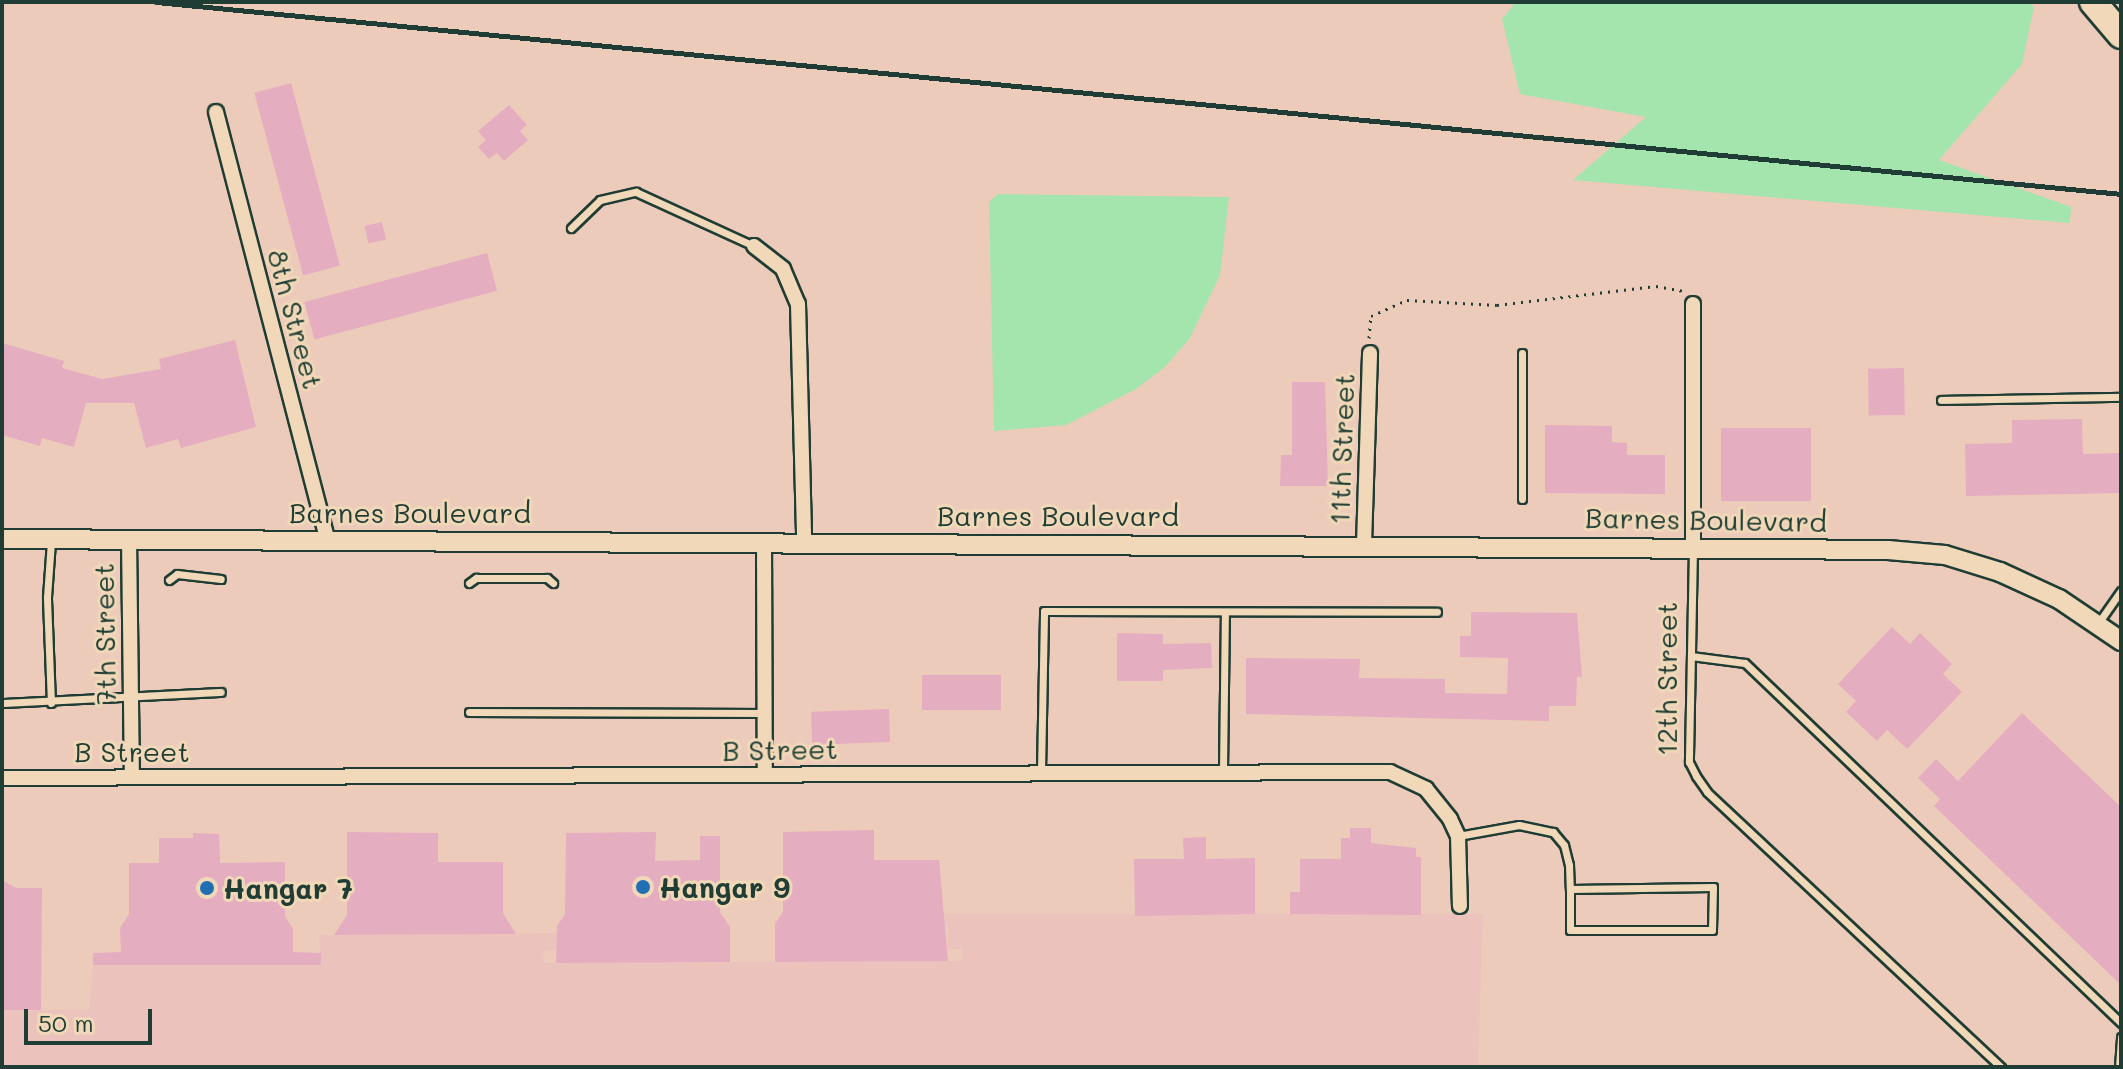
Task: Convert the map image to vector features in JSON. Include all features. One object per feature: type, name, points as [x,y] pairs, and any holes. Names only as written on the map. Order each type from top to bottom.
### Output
[{"type":"highway","points":[[2093,2],[2121,35]]},
{"type":"street","name":"8th Street","points":[[216,112],[327,539]]},
{"type":"street","points":[[754,246],[783,269],[798,304],[804,541]]},
{"type":"street","name":"12th Street","points":[[1693,304],[1693,546]]},
{"type":"street","name":"11th Street","points":[[1364,545],[1370,353]]},
{"type":"street","name":"7th Street","points":[[129,538],[132,777]]},
{"type":"street","name":"Barnes Boulevard","points":[[2,539],[1693,546],[1945,555],[2000,572],[2099,622],[2121,641]]},
{"type":"street","points":[[764,541],[765,775]]},
{"type":"street","name":"B Street","points":[[2,778],[1363,770],[1411,777],[1440,802],[1458,836],[1460,906]]},
{"type":"lane","points":[[571,228],[600,200],[636,192],[754,246]]},
{"type":"lane","points":[[1522,353],[1522,499]]},
{"type":"lane","points":[[1941,400],[2121,397]]},
{"type":"lane","points":[[51,539],[47,597],[51,703]]},
{"type":"lane","name":"12th Street","points":[[1693,546],[1689,762],[1707,792],[2001,1067]]},
{"type":"lane","points":[[169,580],[177,574],[221,579]]},
{"type":"lane","points":[[469,583],[476,578],[547,578],[553,583]]},
{"type":"lane","points":[[2099,622],[2121,591]]},
{"type":"lane","points":[[1041,771],[1044,611],[1437,612]]},
{"type":"lane","points":[[1223,770],[1225,612]]},
{"type":"lane","points":[[1691,656],[1745,663],[2121,1023]]},
{"type":"lane","points":[[2,703],[131,699],[171,692],[221,692]]},
{"type":"lane","points":[[469,712],[763,713]]},
{"type":"lane","points":[[1458,836],[1519,825],[1553,832],[1564,845],[1570,889],[1570,930],[1712,930],[1713,887],[1570,889]]},
{"type":"lane","points":[[2119,1067],[2121,1037]]},
{"type":"path","points":[[1370,353],[1371,316],[1407,300],[1497,305],[1656,286],[1684,292],[1693,304]]},
{"type":"shaded area","points":[[940,914],[1483,914],[1478,1067],[2,1067],[2,1010],[89,1010],[93,965],[321,965],[319,935],[556,933],[556,950],[543,951],[544,963],[962,961],[963,949],[948,949],[948,926]]},
{"type":"green space","points":[[1516,2],[2029,2],[2034,7],[2022,64],[1939,160],[2071,207],[2070,223],[1573,180],[1646,117],[1520,94],[1502,19]]},
{"type":"green space","points":[[998,194],[1229,197],[1220,275],[1190,338],[1165,367],[1136,389],[1066,425],[994,431],[989,202]]},
{"type":"building","points":[[291,83],[340,266],[303,275],[254,93]]},
{"type":"building","points":[[509,105],[527,125],[520,131],[528,140],[504,161],[497,153],[489,159],[478,147],[486,140],[478,131]]},
{"type":"building","points":[[382,222],[386,240],[369,244],[364,226]]},
{"type":"building","points":[[487,253],[497,291],[315,340],[304,302]]},
{"type":"building","points":[[235,340],[256,427],[181,448],[178,439],[146,448],[134,403],[86,403],[74,447],[42,438],[40,446],[2,435],[2,343],[64,361],[62,368],[102,379],[161,369],[159,359]]},
{"type":"building","points":[[1904,368],[1905,415],[1869,416],[1868,369]]},
{"type":"building","points":[[1292,382],[1325,382],[1328,486],[1280,486],[1281,455],[1292,455]]},
{"type":"building","points":[[2082,419],[2083,454],[2121,453],[2121,493],[1966,496],[1965,444],[2012,443],[2012,420]]},
{"type":"building","points":[[1545,425],[1612,426],[1612,442],[1627,443],[1627,455],[1665,455],[1665,494],[1545,493]]},
{"type":"building","points":[[1721,428],[1811,428],[1811,501],[1721,501]]},
{"type":"building","points":[[1471,612],[1577,613],[1582,677],[1577,677],[1576,706],[1549,706],[1549,721],[1246,714],[1246,658],[1360,659],[1359,678],[1445,679],[1445,693],[1507,694],[1508,658],[1460,657],[1460,636],[1471,636]]},
{"type":"building","points":[[1892,627],[1910,644],[1920,633],[1952,664],[1943,674],[1962,692],[1907,749],[1887,730],[1877,741],[1846,712],[1856,701],[1838,684]]},
{"type":"building","points":[[1117,633],[1163,634],[1163,644],[1211,643],[1212,668],[1163,670],[1163,681],[1117,681]]},
{"type":"building","points":[[922,675],[1001,675],[1001,710],[922,710]]},
{"type":"building","points":[[889,709],[890,742],[812,745],[811,712]]},
{"type":"building","points":[[2022,713],[2121,807],[2121,985],[1934,806],[1940,799],[1918,778],[1936,759],[1958,781]]},
{"type":"building","points":[[1350,828],[1371,828],[1371,843],[1416,848],[1416,857],[1421,857],[1421,915],[1290,914],[1290,892],[1300,892],[1300,859],[1341,859],[1341,838],[1350,838]]},
{"type":"building","points":[[874,830],[874,860],[939,860],[948,961],[775,962],[775,924],[783,912],[783,832]]},
{"type":"building","points":[[347,832],[438,833],[438,862],[503,862],[503,913],[516,934],[334,935],[347,915]]},
{"type":"building","name":"Hangar 9","points":[[656,832],[655,861],[700,860],[700,836],[720,836],[720,912],[730,927],[730,962],[556,963],[557,926],[565,914],[566,833]]},
{"type":"building","name":"Hangar 7","points":[[193,833],[219,834],[220,863],[285,862],[285,916],[293,929],[293,952],[321,953],[321,965],[93,965],[93,953],[121,952],[120,928],[129,914],[129,863],[159,863],[159,838],[193,838]]},
{"type":"building","points":[[1206,837],[1206,859],[1255,858],[1255,914],[1135,916],[1134,859],[1184,859],[1183,838]]},
{"type":"building","points":[[2,880],[16,888],[42,888],[41,1010],[2,1010]]},
{"type":"railway","points":[[156,2],[2121,194]]},
{"type":"place","name":"Hangar 9","points":[[643,887]]},
{"type":"place","name":"Hangar 7","points":[[207,888]]}]
